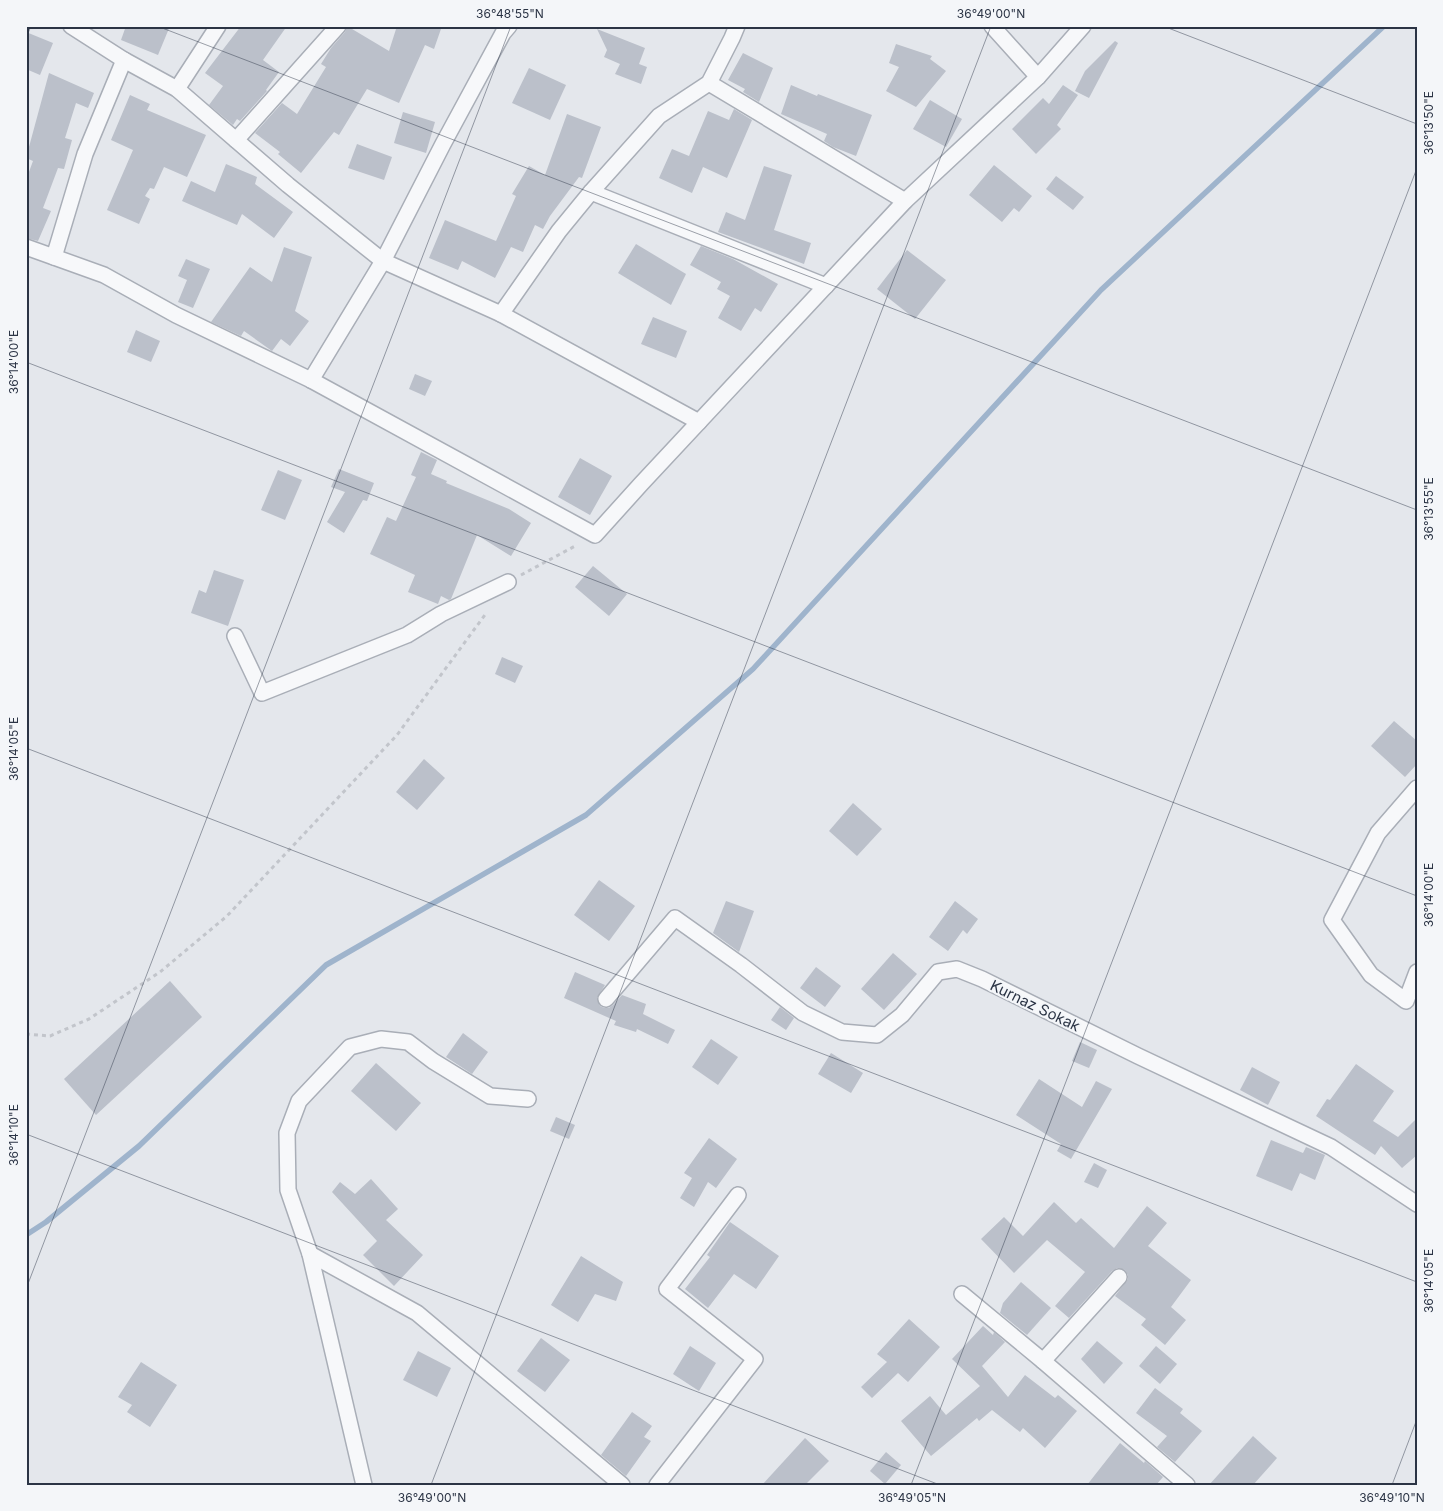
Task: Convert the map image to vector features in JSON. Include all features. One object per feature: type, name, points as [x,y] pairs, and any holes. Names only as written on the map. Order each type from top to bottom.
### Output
[{"type":"street","points":[[71,26],[124,60],[177,89],[288,185],[383,261],[501,314],[699,422]]},
{"type":"street","points":[[177,89],[218,26]]},
{"type":"street","points":[[236,140],[338,26]]},
{"type":"street","points":[[311,380],[383,261],[443,144],[508,26]]},
{"type":"street","points":[[501,314],[559,231],[659,116],[709,83],[737,26]]},
{"type":"street","points":[[992,26],[1038,77]]},
{"type":"street","points":[[26,247],[104,275],[176,315],[311,380],[595,535],[905,201],[1038,77],[1083,26]]},
{"type":"street","points":[[54,257],[85,154],[124,60]]},
{"type":"street","points":[[709,83],[905,201]]},
{"type":"street","points":[[591,192],[826,286]]},
{"type":"street","points":[[234,636],[262,693],[407,635],[441,614],[508,582]]},
{"type":"street","points":[[1417,788],[1378,833],[1332,920],[1371,975],[1411,1004],[1417,972]]},
{"type":"street","name":"Kurnaz Sokak","points":[[606,1000],[676,918],[803,1013],[842,1032],[877,1035],[902,1015],[938,972],[956,969],[1331,1146],[1417,1204]]},
{"type":"street","points":[[364,1485],[310,1254],[288,1190],[287,1133],[299,1101],[350,1047],[381,1038],[408,1042],[433,1061],[490,1096],[528,1099]]},
{"type":"street","points":[[657,1485],[755,1360],[667,1289],[738,1195]]},
{"type":"street","points":[[310,1254],[417,1313],[622,1485]]},
{"type":"street","points":[[1043,1361],[1119,1277]]},
{"type":"street","points":[[962,1294],[1187,1485]]},
{"type":"path","points":[[508,582],[595,535]]},
{"type":"path","points":[[26,1034],[50,1036],[89,1019],[160,972],[226,916],[397,735],[491,606]]},
{"type":"building","points":[[126,26],[170,26],[158,55],[121,40]]},
{"type":"building","points":[[241,26],[287,26],[263,60],[279,72],[267,91],[240,121],[237,119],[233,125],[209,105],[223,86],[205,73]]},
{"type":"building","points":[[347,26],[389,51],[397,26],[442,26],[434,49],[425,45],[399,103],[367,89],[339,135],[334,132],[301,173],[278,154],[280,152],[255,133],[282,103],[297,114],[326,67],[321,64],[331,48],[345,32]]},
{"type":"building","points":[[597,29],[645,48],[639,64],[647,67],[641,84],[615,74],[620,64],[604,57],[607,50]]},
{"type":"building","points":[[26,32],[53,43],[40,75],[26,69]]},
{"type":"building","points":[[1115,41],[1118,43],[1089,98],[1075,91],[1085,71]]},
{"type":"building","points":[[896,44],[932,56],[930,59],[946,71],[916,107],[886,91],[899,67],[889,63]]},
{"type":"building","points":[[743,53],[773,68],[759,102],[743,92],[745,89],[728,80]]},
{"type":"building","points":[[529,68],[566,85],[550,120],[512,103]]},
{"type":"building","points":[[49,73],[94,93],[88,108],[76,103],[65,138],[72,140],[64,169],[58,168],[43,208],[51,211],[38,241],[26,238],[26,180],[33,161],[26,158]]},
{"type":"building","points":[[791,85],[872,115],[856,156],[833,147],[824,141],[827,134],[781,114]]},
{"type":"building","points":[[1063,85],[1078,95],[1057,125],[1061,129],[1036,154],[1012,129],[1043,98],[1049,104]]},
{"type":"building","points":[[130,95],[150,104],[147,110],[206,135],[187,177],[164,167],[154,189],[150,188],[145,196],[150,199],[139,224],[107,210],[133,150],[111,140]]},
{"type":"building","points":[[930,100],[962,119],[946,147],[913,129]]},
{"type":"building","points":[[734,109],[752,120],[727,178],[703,167],[692,193],[659,178],[672,149],[689,156],[708,111],[729,120]]},
{"type":"building","points":[[403,112],[435,122],[426,153],[394,143]]},
{"type":"building","points":[[567,114],[601,127],[582,178],[579,177],[550,216],[543,229],[535,225],[523,252],[511,247],[495,278],[462,261],[458,270],[429,258],[445,220],[496,241],[516,196],[512,194],[529,166],[545,175]]},
{"type":"building","points":[[357,144],[392,157],[384,180],[348,168]]},
{"type":"building","points":[[226,164],[257,177],[255,184],[293,212],[274,238],[242,214],[237,225],[182,201],[191,181],[215,192]]},
{"type":"building","points":[[994,165],[1032,196],[1019,212],[1014,208],[1002,222],[969,195]]},
{"type":"building","points":[[764,166],[792,175],[774,230],[811,243],[804,264],[718,232],[726,212],[745,220]]},
{"type":"building","points":[[1056,176],[1084,197],[1073,210],[1046,189]]},
{"type":"building","points":[[636,244],[686,274],[671,305],[618,273]]},
{"type":"building","points":[[701,246],[733,259],[778,284],[761,312],[755,308],[741,331],[718,318],[730,296],[717,289],[721,282],[690,265]]},
{"type":"building","points":[[284,247],[312,257],[295,311],[309,321],[290,346],[281,339],[272,351],[244,331],[241,336],[211,322],[250,267],[272,282]]},
{"type":"building","points":[[907,250],[946,280],[915,319],[877,289]]},
{"type":"building","points":[[186,259],[210,269],[193,308],[178,302],[187,280],[178,276]]},
{"type":"building","points":[[653,317],[687,331],[676,358],[641,344]]},
{"type":"building","points":[[136,330],[160,341],[151,362],[127,352]]},
{"type":"building","points":[[415,374],[432,381],[425,396],[409,389]]},
{"type":"building","points":[[421,452],[437,460],[431,474],[447,481],[446,483],[509,509],[531,523],[511,556],[477,535],[451,599],[449,600],[441,596],[438,604],[408,592],[415,575],[370,554],[387,517],[396,521],[416,477],[411,475]]},
{"type":"building","points":[[580,458],[612,476],[590,515],[558,497]]},
{"type":"building","points":[[339,469],[374,483],[367,501],[363,500],[344,533],[327,522],[345,492],[331,487]]},
{"type":"building","points":[[278,470],[302,480],[285,520],[261,510]]},
{"type":"building","points":[[593,566],[627,594],[609,616],[575,587]]},
{"type":"building","points":[[214,570],[244,580],[228,626],[191,613],[199,590],[206,593]]},
{"type":"building","points":[[502,657],[523,666],[515,683],[495,674]]},
{"type":"building","points":[[1394,721],[1417,741],[1417,764],[1405,777],[1371,746]]},
{"type":"building","points":[[424,759],[445,778],[417,810],[396,792]]},
{"type":"building","points":[[853,803],[882,829],[857,856],[829,831]]},
{"type":"building","points":[[599,880],[635,906],[609,941],[574,915]]},
{"type":"building","points":[[726,901],[754,911],[739,952],[713,933]]},
{"type":"building","points":[[955,901],[978,919],[967,934],[963,930],[948,951],[929,937]]},
{"type":"building","points":[[893,953],[917,974],[884,1010],[861,989]]},
{"type":"building","points":[[816,967],[841,986],[825,1007],[800,988]]},
{"type":"building","points":[[575,972],[605,985],[597,998],[600,1006],[604,1008],[609,1008],[622,995],[646,1004],[643,1014],[675,1030],[668,1044],[637,1029],[636,1032],[614,1025],[616,1021],[564,998]]},
{"type":"building","points":[[170,981],[202,1017],[96,1115],[64,1079]]},
{"type":"building","points":[[780,1007],[794,1018],[786,1030],[771,1020]]},
{"type":"building","points":[[463,1033],[488,1052],[472,1074],[446,1057]]},
{"type":"building","points":[[711,1039],[738,1057],[718,1085],[692,1067]]},
{"type":"building","points":[[1080,1042],[1097,1050],[1089,1068],[1072,1061]]},
{"type":"building","points":[[831,1053],[863,1073],[851,1093],[818,1074]]},
{"type":"building","points":[[376,1063],[421,1103],[396,1131],[351,1091]]},
{"type":"building","points":[[1356,1064],[1394,1091],[1373,1121],[1398,1137],[1417,1118],[1417,1155],[1402,1168],[1381,1146],[1375,1155],[1316,1116],[1327,1099],[1330,1100]]},
{"type":"building","points":[[1252,1067],[1280,1082],[1268,1105],[1240,1090]]},
{"type":"building","points":[[1039,1079],[1082,1107],[1096,1081],[1112,1089],[1071,1159],[1057,1151],[1061,1144],[1016,1115]]},
{"type":"building","points":[[556,1117],[575,1125],[569,1139],[550,1131]]},
{"type":"building","points":[[709,1138],[737,1159],[716,1188],[708,1182],[694,1207],[680,1198],[692,1178],[684,1173]]},
{"type":"building","points":[[1271,1140],[1303,1153],[1306,1147],[1325,1155],[1315,1180],[1300,1173],[1292,1191],[1256,1176]]},
{"type":"building","points":[[1094,1163],[1107,1170],[1098,1188],[1084,1182]]},
{"type":"building","points":[[371,1179],[398,1209],[386,1220],[423,1255],[394,1286],[363,1255],[377,1241],[332,1192],[340,1182],[355,1194]]},
{"type":"building","points":[[1054,1202],[1076,1223],[1081,1218],[1114,1248],[1147,1206],[1167,1223],[1148,1246],[1191,1280],[1171,1307],[1186,1320],[1165,1345],[1141,1325],[1146,1319],[1115,1296],[1128,1279],[1125,1270],[1117,1268],[1112,1271],[1069,1318],[1055,1306],[1085,1272],[1047,1240],[1014,1273],[981,1239],[1004,1217],[1023,1236]]},
{"type":"building","points":[[730,1222],[779,1256],[756,1289],[734,1274],[708,1308],[685,1289],[710,1257],[707,1255]]},
{"type":"building","points":[[581,1256],[623,1282],[616,1301],[595,1294],[578,1322],[551,1305]]},
{"type":"building","points":[[1021,1282],[1051,1308],[1027,1335],[1000,1313],[1003,1303]]},
{"type":"building","points":[[909,1319],[940,1347],[908,1382],[898,1373],[872,1398],[861,1387],[887,1362],[877,1354]]},
{"type":"building","points":[[983,1326],[993,1335],[994,1332],[1005,1342],[982,1366],[1008,1397],[1025,1375],[1055,1398],[1058,1395],[1077,1411],[1045,1448],[1023,1428],[1020,1432],[992,1410],[979,1421],[977,1418],[931,1456],[901,1421],[930,1396],[946,1415],[980,1386],[952,1359]]},
{"type":"building","points":[[541,1338],[570,1360],[545,1392],[517,1371]]},
{"type":"building","points":[[1097,1341],[1123,1363],[1104,1384],[1081,1359]]},
{"type":"building","points":[[690,1346],[716,1363],[699,1391],[673,1374]]},
{"type":"building","points":[[1156,1346],[1177,1364],[1160,1384],[1139,1366]]},
{"type":"building","points":[[418,1351],[451,1368],[437,1397],[403,1380]]},
{"type":"building","points":[[141,1362],[177,1385],[150,1427],[127,1412],[132,1405],[118,1397]]},
{"type":"building","points":[[1155,1388],[1183,1409],[1180,1413],[1202,1431],[1175,1462],[1157,1447],[1167,1436],[1136,1413]]},
{"type":"building","points":[[632,1412],[652,1426],[644,1437],[651,1441],[626,1476],[601,1455]]},
{"type":"building","points":[[1253,1436],[1277,1458],[1253,1485],[1209,1485]]},
{"type":"building","points":[[805,1438],[829,1461],[805,1485],[762,1485]]},
{"type":"building","points":[[1120,1443],[1163,1477],[1156,1485],[1087,1485]]},
{"type":"building","points":[[886,1452],[901,1465],[885,1484],[870,1471]]},
{"type":"waterway","points":[[26,1235],[46,1222],[139,1146],[326,965],[586,815],[753,669],[1101,290],[1384,26]]}]
